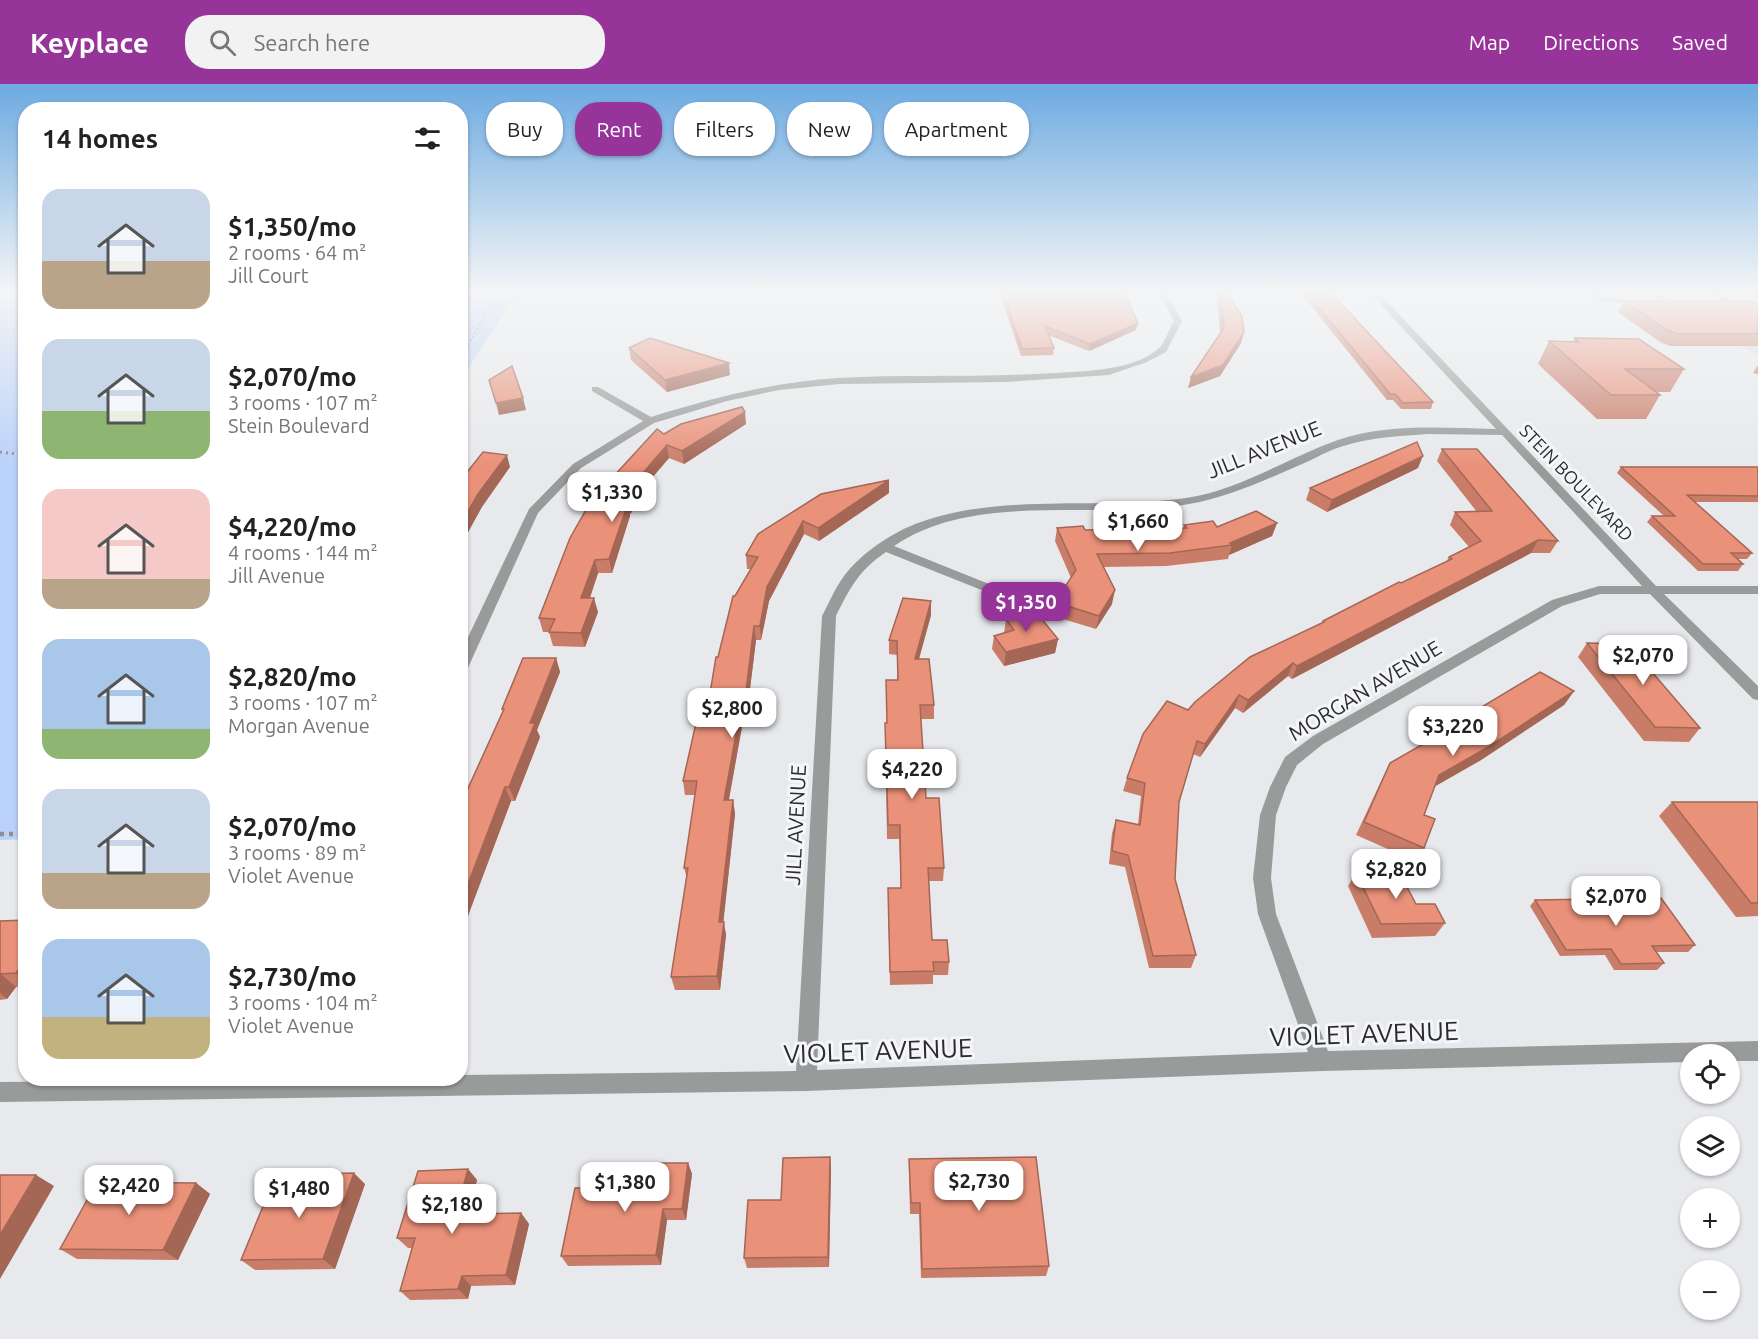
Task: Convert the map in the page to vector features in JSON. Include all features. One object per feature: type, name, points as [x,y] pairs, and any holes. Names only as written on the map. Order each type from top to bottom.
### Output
[{"type":"street","points":[[468,653],[533,512],[577,466],[650,421],[725,398],[779,387],[839,381],[1006,379],[1109,372],[1144,360],[1163,350]]},
{"type":"street","name":"STEIN BOULEVARD","points":[[1426,350],[1651,588],[1758,695]]},
{"type":"street","points":[[595,388],[650,421]]},
{"type":"street","name":"JILL AVENUE","points":[[807,1081],[829,616],[849,578],[866,560],[925,524],[974,513],[1016,509],[1141,507],[1189,501],[1227,492],[1343,442],[1384,434],[1428,431],[1503,432]]},
{"type":"street","points":[[885,547],[984,587]]},
{"type":"street","name":"MORGAN AVENUE","points":[[1322,1061],[1267,914],[1262,878],[1268,815],[1291,761],[1318,740],[1557,603],[1599,590],[1651,588],[1758,590]]},
{"type":"street","name":"VIOLET AVENUE","points":[[468,1082],[807,1081],[1322,1061],[1758,1051]]},
{"type":"street","name":"VIOLET AVENUE","points":[[0,1092],[181,1086]]},
{"type":"path","points":[[0,452],[18,454]]},
{"type":"path","points":[[0,834],[18,834]]},
{"type":"shaded area","points":[[0,350],[18,350],[18,839],[0,840]]},
{"type":"shaded area","points":[[468,350],[480,350],[468,368]]},
{"type":"shaded area","points":[[1747,350],[1758,350],[1758,357]]},
{"type":"building","points":[[631,350],[687,350],[729,363],[665,380]]},
{"type":"building","points":[[1209,350],[1233,350],[1223,365],[1191,377]]},
{"type":"building","points":[[1353,350],[1384,350],[1433,402],[1403,403],[1395,394],[1390,394]]},
{"type":"building","points":[[1559,350],[1655,350],[1684,369],[1625,369],[1660,395],[1611,395]]},
{"type":"building","points":[[512,366],[523,398],[496,403],[489,380]]},
{"type":"building","points":[[742,407],[745,412],[682,451],[667,445],[631,487],[638,488],[626,503],[628,503],[609,559],[595,560],[581,598],[594,598],[581,633],[549,632],[555,619],[539,618],[570,538],[591,501],[657,429],[664,434],[681,424]]},
{"type":"building","points":[[1417,442],[1423,456],[1332,500],[1310,488]]},
{"type":"building","points":[[1442,449],[1477,449],[1558,541],[1538,540],[1297,666],[1293,663],[1248,700],[1239,695],[1205,744],[1197,741],[1179,802],[1175,879],[1196,955],[1153,956],[1128,855],[1112,851],[1116,820],[1140,825],[1145,783],[1127,778],[1143,734],[1167,701],[1188,710],[1250,657],[1324,622],[1399,582],[1452,559],[1449,557],[1481,541],[1455,512],[1492,511]]},
{"type":"building","points":[[483,452],[507,455],[468,511],[468,471]]},
{"type":"building","points":[[1621,467],[1758,467],[1758,496],[1687,495],[1752,553],[1731,553],[1743,564],[1703,564],[1652,516],[1675,516]]},
{"type":"building","points":[[889,480],[818,528],[803,521],[767,587],[760,626],[754,626],[744,707],[741,707],[724,800],[733,800],[719,922],[724,922],[717,976],[671,977],[688,868],[684,868],[697,781],[683,781],[696,723],[705,723],[716,657],[718,657],[733,596],[758,557],[746,555],[758,534],[821,494]]},
{"type":"building","points":[[1256,511],[1277,523],[1230,543],[1232,545],[1170,553],[1097,554],[1115,590],[1099,616],[1055,602],[1076,570],[1057,528],[1083,526],[1085,530],[1187,528],[1184,525],[1213,521],[1217,527]]},
{"type":"building","points":[[903,598],[931,601],[915,659],[929,659],[934,705],[920,705],[926,798],[939,798],[944,868],[928,868],[932,940],[947,940],[949,962],[933,962],[934,971],[890,972],[888,888],[901,888],[900,825],[888,825],[886,680],[898,680],[897,641],[889,640]]},
{"type":"building","points":[[1036,612],[1058,639],[1006,652],[994,636],[1014,630],[1006,619]]},
{"type":"building","points":[[1587,643],[1628,644],[1700,728],[1655,727]]},
{"type":"building","points":[[523,658],[556,658],[530,723],[535,723],[509,787],[505,787],[468,884],[468,788],[504,709],[502,709]]},
{"type":"building","points":[[1540,672],[1574,691],[1490,746],[1439,775],[1424,815],[1435,819],[1424,848],[1364,822],[1390,763],[1458,724],[1455,723]]},
{"type":"building","points":[[1672,802],[1758,802],[1758,903],[1751,903]]},
{"type":"building","points":[[1399,872],[1416,904],[1435,904],[1445,923],[1381,924],[1356,873]]},
{"type":"building","points":[[1661,898],[1695,945],[1652,946],[1664,963],[1621,964],[1611,949],[1566,950],[1535,900]]},
{"type":"building","points":[[18,920],[18,970],[16,973],[0,974],[0,921]]},
{"type":"building","points":[[830,1157],[828,1257],[744,1258],[748,1200],[781,1200],[783,1158]]},
{"type":"building","points":[[1036,1157],[1049,1266],[922,1269],[920,1203],[911,1203],[909,1159]]},
{"type":"building","points":[[637,1163],[688,1163],[682,1209],[663,1209],[656,1255],[561,1256],[575,1188],[634,1187]]},
{"type":"building","points":[[468,1169],[456,1214],[521,1213],[506,1275],[462,1276],[458,1289],[400,1291],[415,1238],[397,1238],[418,1171]]},
{"type":"building","points":[[354,1173],[323,1259],[241,1260],[273,1182],[310,1181],[313,1174]]},
{"type":"building","points":[[0,1175],[36,1175],[0,1235]]},
{"type":"building","points":[[97,1182],[196,1183],[163,1250],[60,1249]]}]
